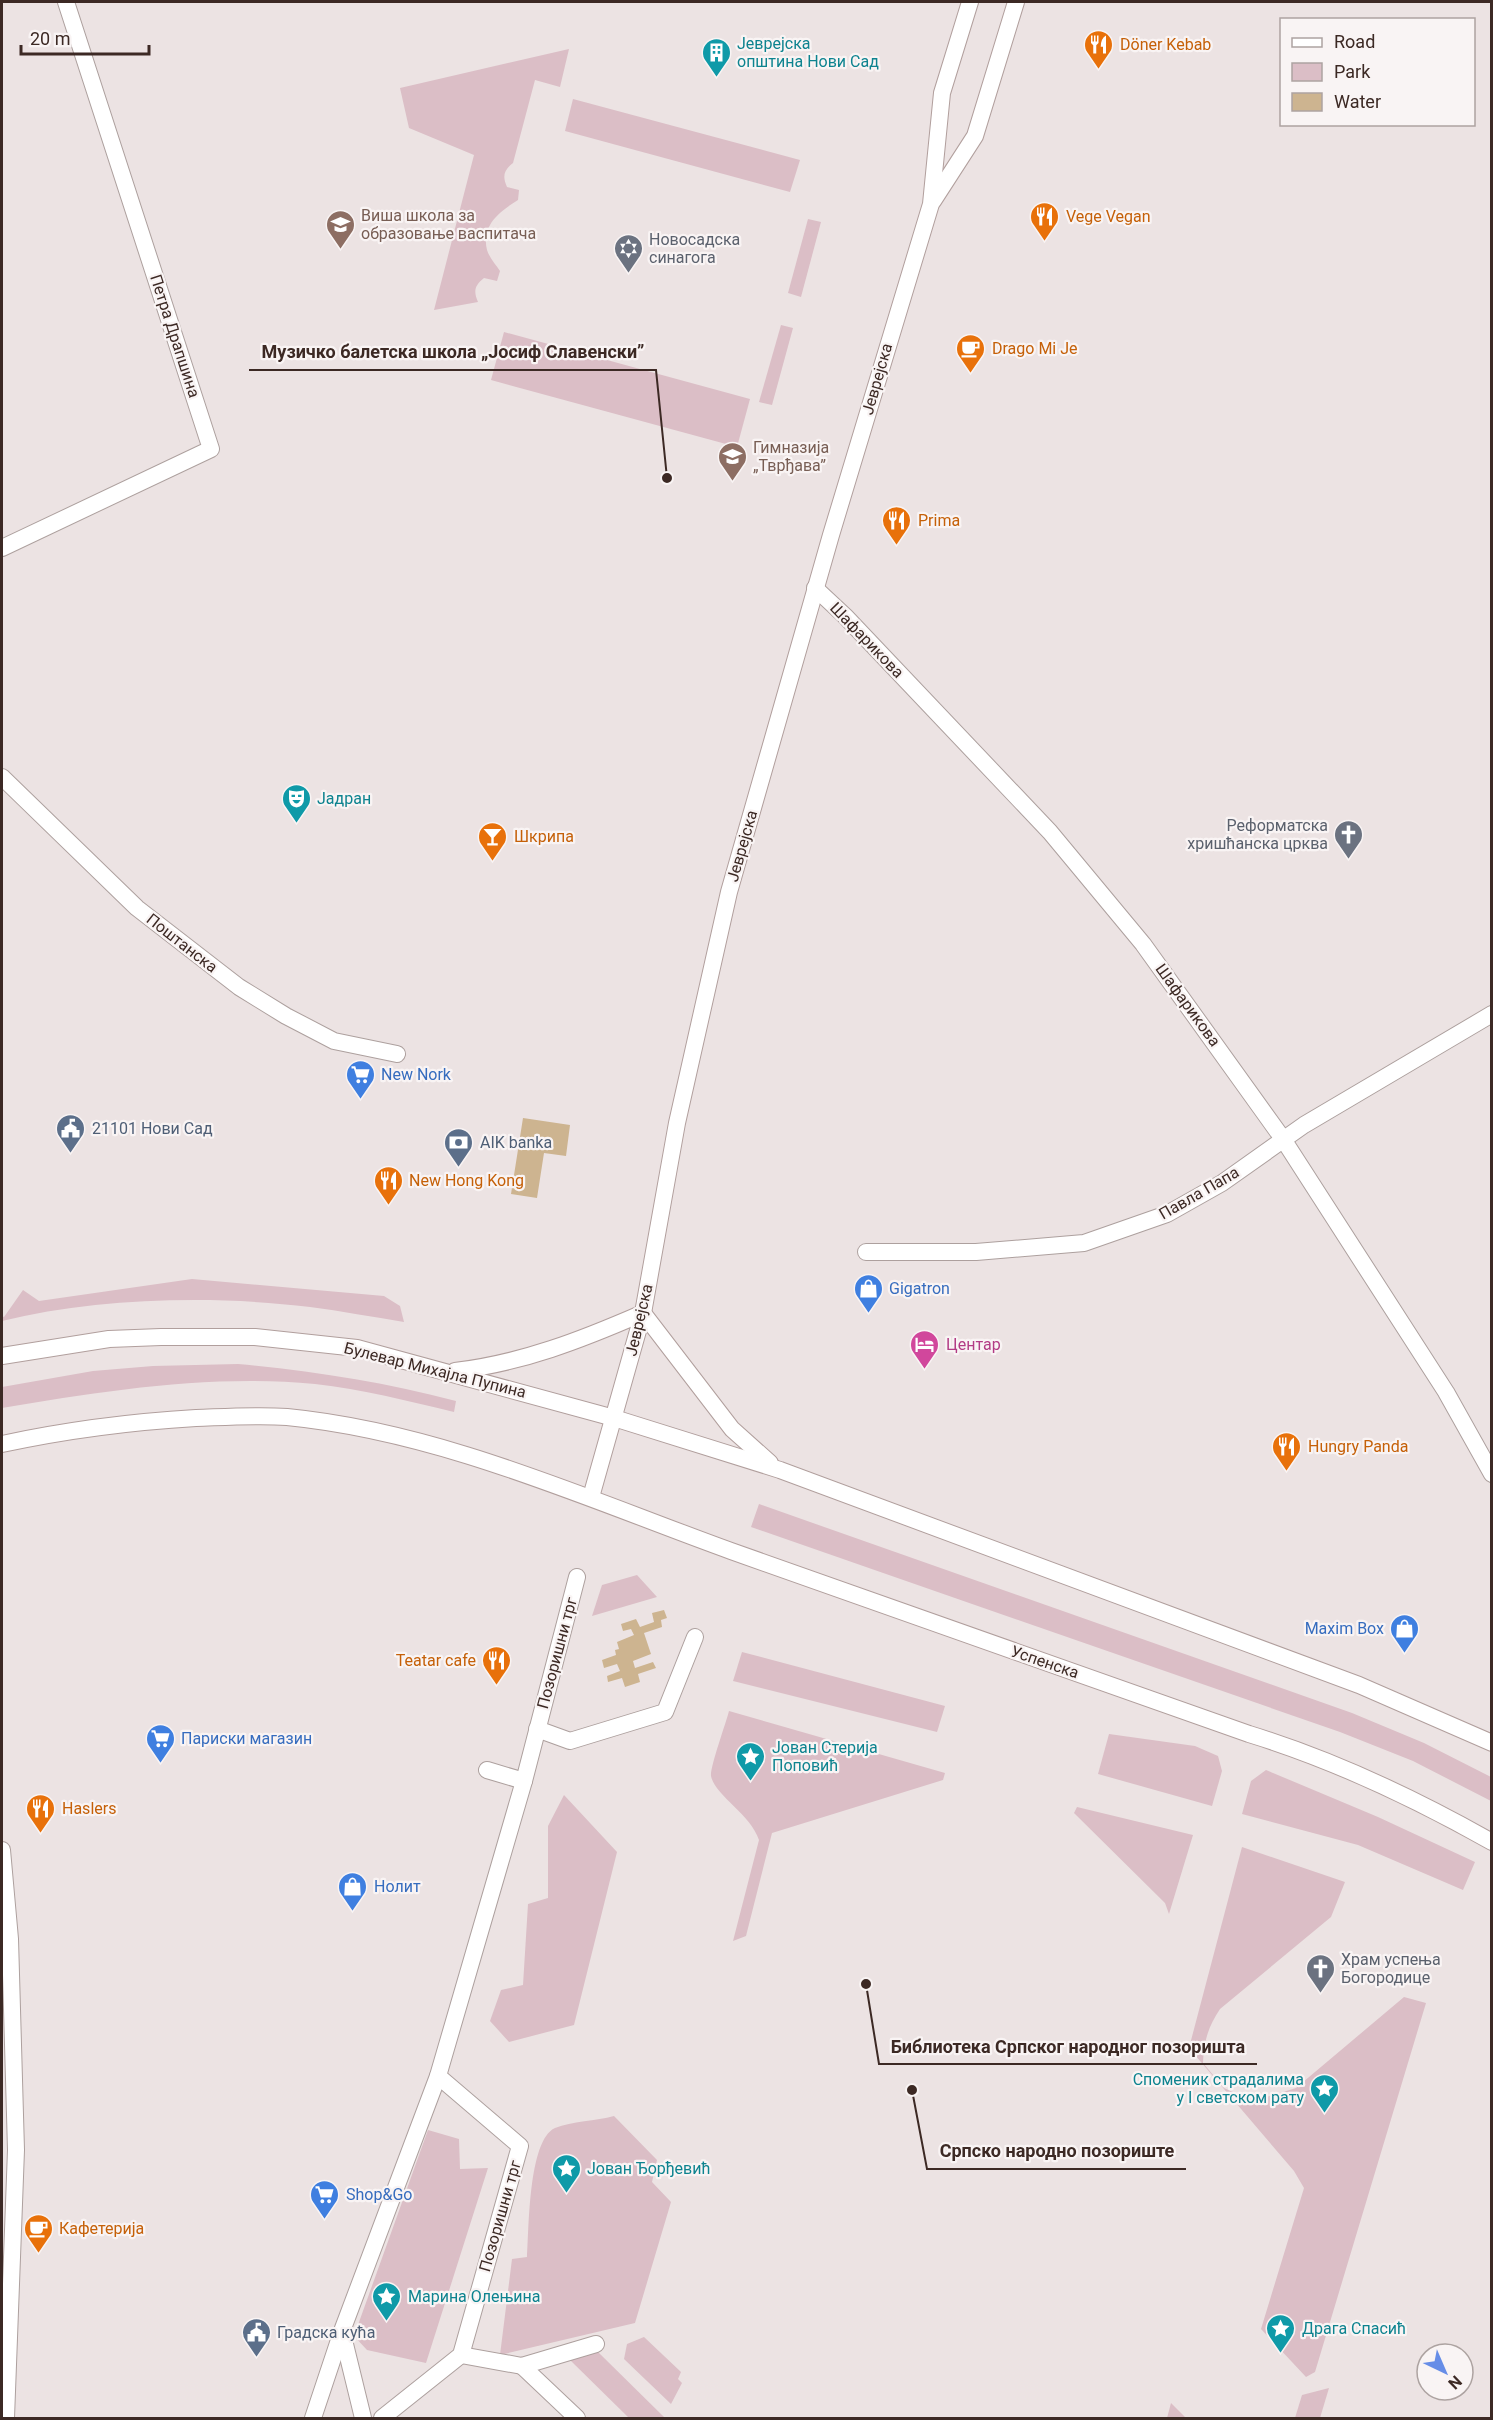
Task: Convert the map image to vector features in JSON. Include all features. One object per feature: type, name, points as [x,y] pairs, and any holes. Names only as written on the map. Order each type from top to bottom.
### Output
[{"type":"street","name":"Петра Драпшина","points":[[2,548],[212,449],[66,2]]},
{"type":"street","name":"Јеврејска","points":[[591,1497],[643,1313],[679,1112],[729,892],[815,588],[931,204],[942,93],[970,2]]},
{"type":"street","name":"Јеврејска","points":[[931,204],[975,136],[1016,2]]},
{"type":"street","name":"Шафарикова","points":[[815,588],[854,625],[1050,832],[1143,944],[1283,1139],[1446,1392],[1491,1474]]},
{"type":"street","name":"Поштанска","points":[[2,777],[137,908],[239,987],[286,1016],[334,1041],[397,1054]]},
{"type":"street","name":"Павла Папа","points":[[866,1252],[976,1252],[1084,1243],[1167,1214],[1222,1183],[1283,1139],[1491,1014]]},
{"type":"street","points":[[445,1372],[503,1364],[569,1345],[643,1313],[732,1429],[780,1470]]},
{"type":"street","name":"Булевар Михајла Пупина","points":[[2,1356],[109,1339],[255,1336],[357,1348],[614,1418]]},
{"type":"street","points":[[2,1444],[74,1428],[132,1421],[284,1417],[388,1435],[459,1454],[591,1497]]},
{"type":"street","points":[[614,1418],[780,1470],[1359,1684],[1491,1743]]},
{"type":"street","name":"Успенска","points":[[591,1497],[728,1550],[1249,1734],[1302,1750],[1443,1814],[1491,1842]]},
{"type":"street","name":"Позоришни трг","points":[[313,2418],[342,2331],[438,2076],[524,1782],[577,1577]]},
{"type":"street","name":"Позоришни трг","points":[[537,1729],[570,1741],[665,1712],[695,1636]]},
{"type":"street","points":[[487,1770],[524,1782]]},
{"type":"street","points":[[2,1850],[23,2151],[6,2418]]},
{"type":"street","name":"Позоришни трг","points":[[438,2076],[520,2146],[461,2355]]},
{"type":"street","points":[[342,2331],[363,2418]]},
{"type":"street","points":[[381,2418],[461,2355],[522,2366],[596,2344]]},
{"type":"street","points":[[522,2366],[578,2418]]},
{"type":"green space","points":[[569,49],[560,87],[535,80],[513,163],[505,174],[507,187],[519,190],[518,200],[493,220],[487,233],[487,250],[500,271],[497,281],[484,278],[479,283],[475,291],[478,302],[434,310],[474,155],[409,128],[400,88]]},
{"type":"green space","points":[[573,99],[800,160],[790,192],[565,131]]},
{"type":"green space","points":[[808,219],[821,222],[801,297],[788,293]]},
{"type":"green space","points":[[781,325],[793,328],[772,405],[759,402]]},
{"type":"green space","points":[[504,332],[750,399],[737,447],[491,380]]},
{"type":"green space","points":[[192,1279],[384,1296],[400,1306],[404,1322],[273,1303],[195,1300],[76,1307],[2,1321],[2,1316],[4,1317],[23,1290],[39,1301]]},
{"type":"green space","points":[[238,1364],[321,1374],[402,1388],[456,1401],[454,1412],[350,1389],[276,1381],[158,1386],[2,1408],[2,1387],[93,1371],[153,1366]]},
{"type":"green space","points":[[759,1504],[1352,1713],[1424,1743],[1491,1777],[1491,1801],[1413,1761],[1340,1732],[751,1527]]},
{"type":"green space","points":[[637,1575],[657,1597],[592,1616],[602,1585]]},
{"type":"green space","points":[[742,1652],[945,1706],[937,1732],[733,1681]]},
{"type":"green space","points":[[729,1711],[945,1773],[943,1780],[772,1833],[746,1936],[733,1941],[759,1840],[755,1830],[719,1791],[711,1776]]},
{"type":"green space","points":[[1109,1734],[1195,1746],[1218,1756],[1222,1771],[1212,1806],[1098,1774]]},
{"type":"green space","points":[[1266,1770],[1378,1817],[1475,1862],[1463,1890],[1358,1845],[1242,1814],[1251,1781]]},
{"type":"green space","points":[[564,1795],[617,1852],[574,2025],[509,2042],[490,2021],[501,1990],[523,1985],[528,1904],[548,1898],[548,1826]]},
{"type":"green space","points":[[1077,1807],[1193,1835],[1169,1914],[1165,1903],[1074,1813]]},
{"type":"green space","points":[[1242,1847],[1345,1882],[1331,1917],[1220,2009],[1207,2034],[1203,2063],[1224,2088],[1241,2096],[1260,2099],[1296,2088],[1404,1997],[1426,2003],[1315,2372],[1306,2377],[1261,2329],[1304,2188],[1294,2171],[1189,2048]]},
{"type":"green space","points":[[614,2116],[657,2160],[652,2182],[671,2202],[635,2323],[500,2355],[512,2259],[527,2257],[535,2167],[546,2136],[555,2128]]},
{"type":"green space","points":[[428,2130],[459,2139],[460,2169],[488,2168],[426,2363],[367,2350],[354,2336]]},
{"type":"green space","points":[[644,2337],[681,2372],[678,2379],[682,2383],[671,2404],[624,2359],[627,2344]]},
{"type":"green space","points":[[598,2352],[665,2418],[629,2418],[570,2360]]},
{"type":"green space","points":[[1329,2388],[1320,2418],[1295,2418],[1302,2395]]},
{"type":"green space","points":[[1171,2403],[1186,2418],[1167,2418]]},
{"type":"water","points":[[523,1118],[570,1125],[566,1156],[544,1153],[537,1198],[511,1194]]},
{"type":"water","points":[[664,1610],[667,1618],[661,1620],[662,1627],[644,1633],[651,1654],[633,1661],[635,1668],[653,1662],[656,1668],[638,1674],[640,1682],[625,1687],[622,1678],[608,1682],[607,1676],[620,1671],[617,1664],[604,1668],[602,1660],[616,1655],[615,1650],[619,1649],[617,1642],[634,1635],[631,1629],[623,1631],[621,1624],[636,1619],[640,1627],[654,1622],[652,1613]]},
{"type":"place","name":"Döner Kebab","points":[[1099,70]]},
{"type":"place","name":"Јеврејска општина Нови Сад","points":[[716,78]]},
{"type":"place","name":"Vege Vegan","points":[[1045,242]]},
{"type":"place","name":"Виша школа за образовање васпитача","points":[[340,250]]},
{"type":"place","name":"Новосадска синагога","points":[[628,274]]},
{"type":"place","name":"Drago Mi Je","points":[[971,374]]},
{"type":"place","name":"Музичко балетска школа „Јосиф Славенски”","points":[[667,478]]},
{"type":"place","name":"Гимназија „Тврђава”","points":[[732,482]]},
{"type":"place","name":"Prima","points":[[897,546]]},
{"type":"place","name":"Јадран","points":[[296,824]]},
{"type":"place","name":"Реформатска хришћанска црква","points":[[1349,860]]},
{"type":"place","name":"Шкрипа","points":[[493,862]]},
{"type":"place","name":"New Nork","points":[[360,1100]]},
{"type":"place","name":"21101 Нови Сад","points":[[71,1154]]},
{"type":"place","name":"AIK banka","points":[[459,1168]]},
{"type":"place","name":"New Hong Kong","points":[[388,1206]]},
{"type":"place","name":"Gigatron","points":[[868,1314]]},
{"type":"place","name":"Центар","points":[[925,1370]]},
{"type":"place","name":"Hungry Panda","points":[[1287,1472]]},
{"type":"place","name":"Maxim Box","points":[[1405,1654]]},
{"type":"place","name":"Teatar cafe","points":[[497,1686]]},
{"type":"place","name":"Париски магазин","points":[[160,1764]]},
{"type":"place","name":"Јован Стерија Поповић","points":[[751,1782]]},
{"type":"place","name":"Haslers","points":[[41,1834]]},
{"type":"place","name":"Нолит","points":[[353,1912]]},
{"type":"place","name":"Библиотека Српског народног позоришта","points":[[866,1984]]},
{"type":"place","name":"Храм успења Богородице","points":[[1320,1994]]},
{"type":"place","name":"Српско народно позориште","points":[[912,2090]]},
{"type":"place","name":"Споменик страдалима у I светском рату","points":[[1325,2114]]},
{"type":"place","name":"Јован Ђорђевић","points":[[566,2194]]},
{"type":"place","name":"Shop&Go","points":[[325,2220]]},
{"type":"place","name":"Кафетерија","points":[[38,2254]]},
{"type":"place","name":"Марина Олењина","points":[[387,2322]]},
{"type":"place","name":"Драга Спасић","points":[[1281,2354]]},
{"type":"place","name":"Градска кућа","points":[[256,2358]]}]
